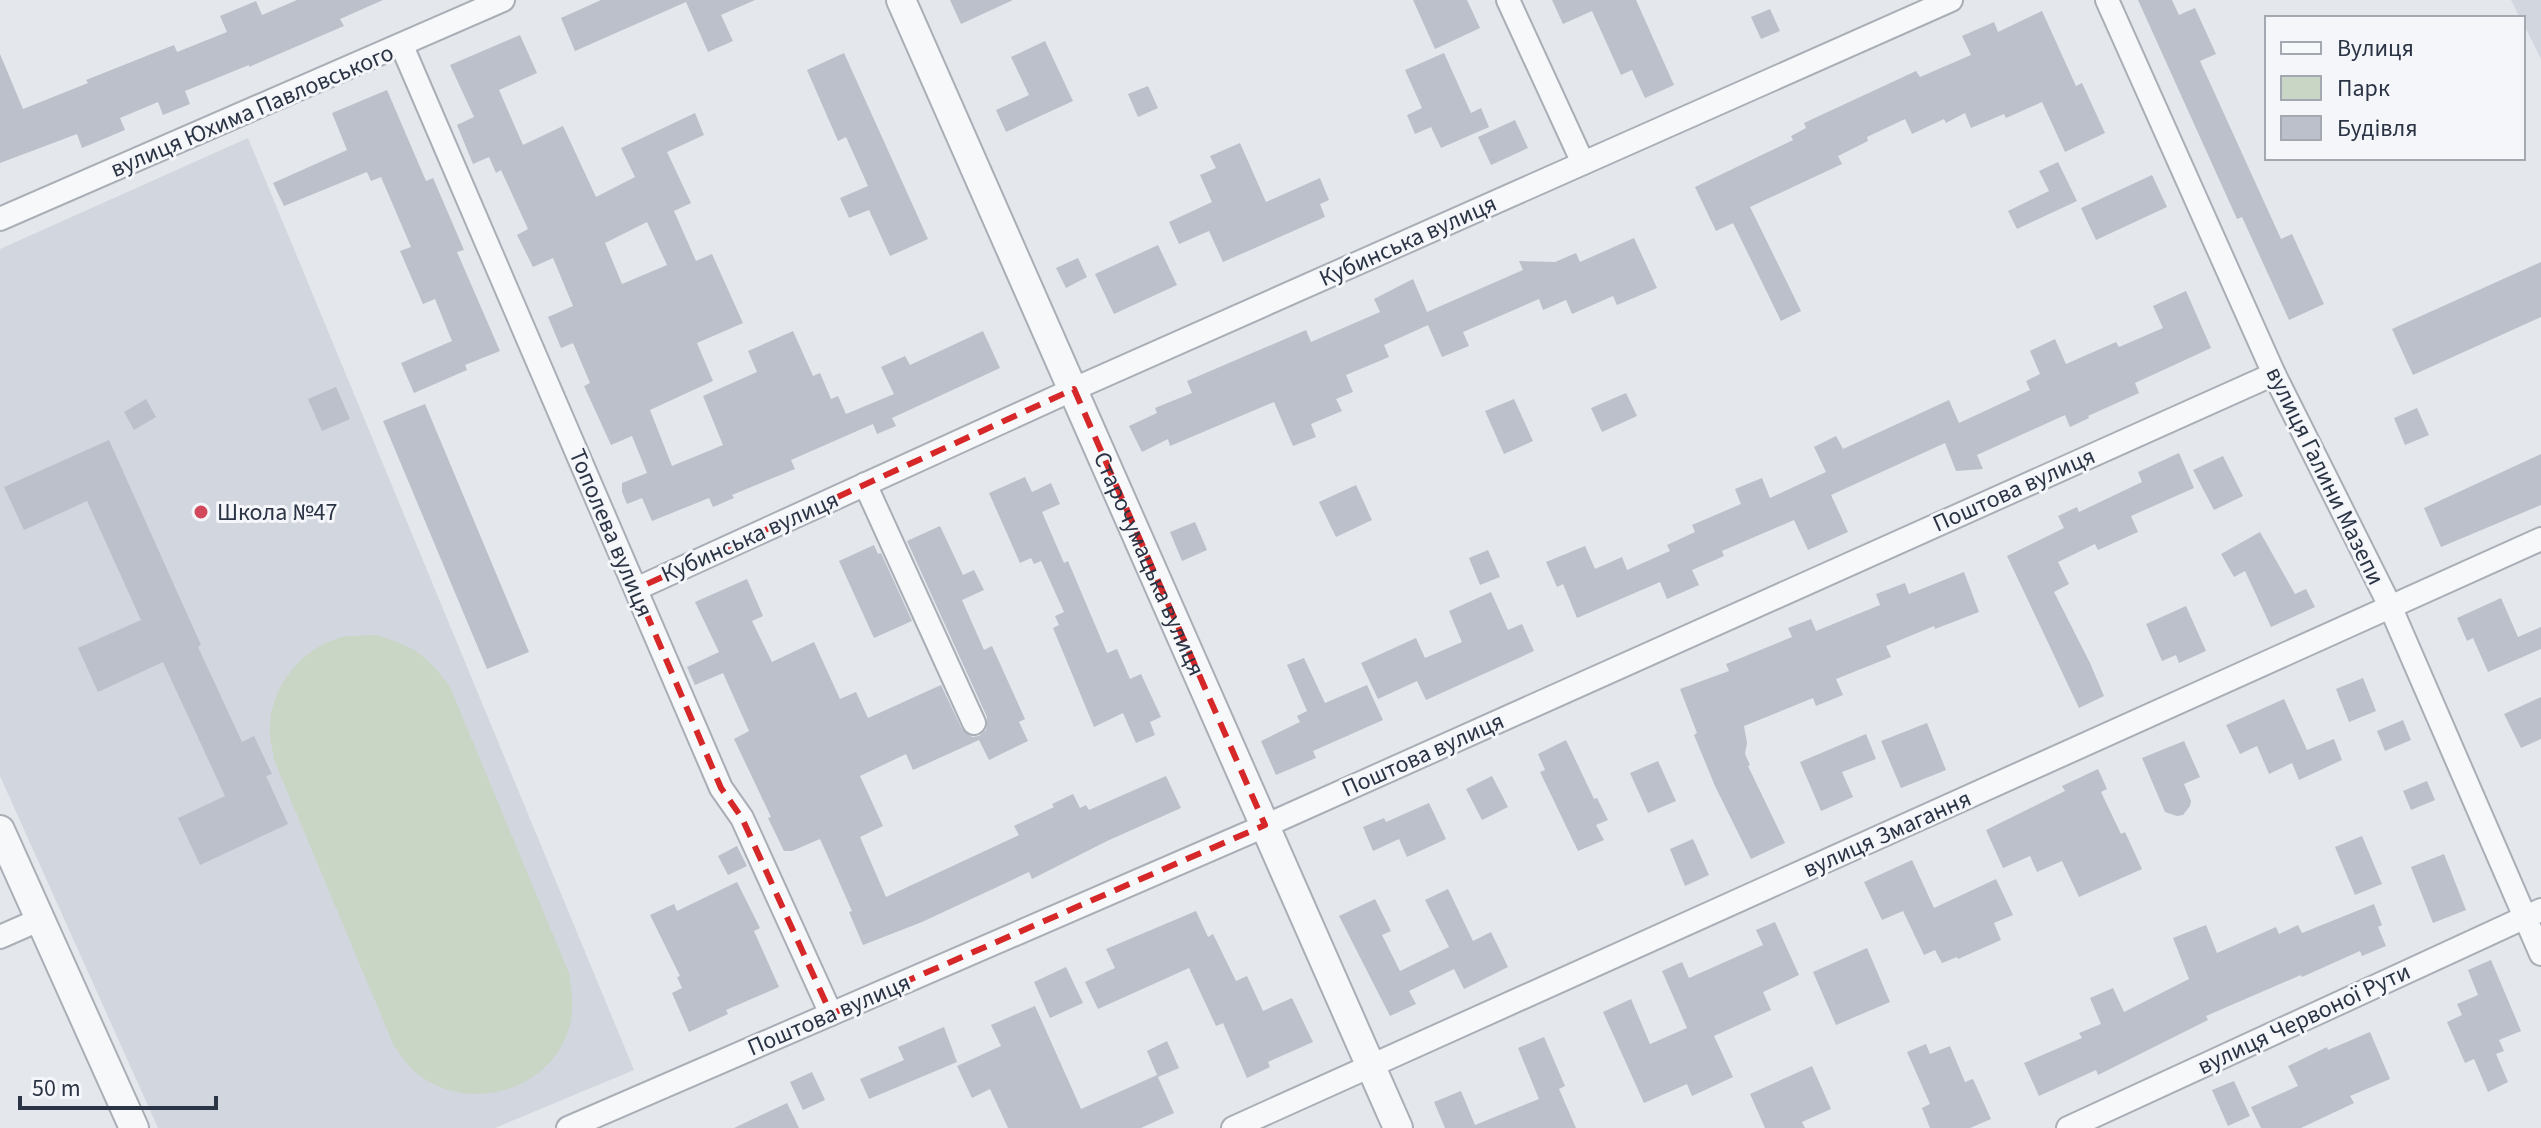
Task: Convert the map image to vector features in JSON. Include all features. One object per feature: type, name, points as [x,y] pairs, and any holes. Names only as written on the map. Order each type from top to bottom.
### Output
[{"type":"street","name":"вулиця Юхима Павловського","points":[[0,219],[503,0]]},
{"type":"street","name":"Старочумацька вулиця","points":[[901,0],[1398,1128]]},
{"type":"street","points":[[1508,0],[1583,163]]},
{"type":"street","name":"Кубинська вулиця","points":[[636,589],[1074,389],[1951,0]]},
{"type":"street","name":"вулиця Галини Мазепи","points":[[2107,0],[2274,374],[2390,606],[2533,913],[2541,954]]},
{"type":"street","name":"Тополева вулиця","points":[[402,46],[721,788],[742,818],[831,1014]]},
{"type":"street","name":"Поштова вулиця","points":[[568,1128],[1265,825],[2274,374]]},
{"type":"street","name":"Кубинська вулиця","points":[[865,484],[974,723]]},
{"type":"street","name":"вулиця Змагання","points":[[1233,1128],[2541,539]]},
{"type":"street","points":[[0,830],[134,1128]]},
{"type":"street","name":"вулиця Червоної Рути","points":[[2068,1128],[2533,913]]},
{"type":"street","points":[[0,937],[41,919]]},
{"type":"highlighted area","points":[[1074,389],[1265,825],[831,1014],[742,818],[721,788],[636,589]]},
{"type":"shaded area","points":[[2511,0],[2541,0],[2541,59],[2525,27],[2525,16],[2519,16]]},
{"type":"shaded area","name":"Школа №47","points":[[248,138],[634,1070],[495,1128],[158,1128],[0,776],[0,249]]},
{"type":"green space","points":[[375,635],[418,653],[434,666],[450,687],[569,973],[571,1019],[556,1055],[540,1072],[521,1084],[499,1091],[477,1094],[454,1092],[432,1084],[410,1068],[394,1046],[274,760],[271,713],[282,684],[291,671],[302,659],[328,642],[347,636]]},
{"type":"building","points":[[297,0],[383,0],[340,19],[344,26],[185,91],[190,104],[163,115],[158,102],[120,118],[125,130],[82,148],[77,134],[0,163],[0,54],[23,109],[174,45],[177,52],[227,32],[220,16],[256,1],[262,15]]},
{"type":"building","points":[[601,0],[755,0],[721,15],[733,41],[708,52],[686,2],[575,51],[561,18]]},
{"type":"building","points":[[950,0],[1013,0],[961,24]]},
{"type":"building","points":[[1413,0],[1467,0],[1480,28],[1435,49]]},
{"type":"building","points":[[1552,0],[1636,0],[1674,85],[1645,98],[1632,70],[1621,75],[1592,11],[1563,24]]},
{"type":"building","points":[[2138,0],[2172,0],[2179,15],[2195,8],[2216,54],[2200,61],[2281,239],[2292,234],[2324,304],[2289,320],[2242,217],[2237,219]]},
{"type":"building","points":[[1770,9],[1780,31],[1761,39],[1751,17]]},
{"type":"building","points":[[2042,11],[2076,86],[2082,83],[2105,133],[2065,152],[2042,102],[2006,118],[2004,114],[1971,128],[1965,113],[1912,134],[1905,119],[1867,137],[1868,141],[1838,156],[1842,164],[1750,207],[1801,311],[1781,321],[1733,223],[1716,231],[1695,187],[1793,140],[1791,136],[1806,128],[1804,123],[1916,71],[1920,77],[1971,55],[1962,36],[1994,22],[1998,32]]},
{"type":"building","points":[[520,35],[537,73],[499,90],[523,145],[563,126],[596,197],[635,177],[621,148],[695,113],[704,135],[667,152],[691,203],[674,211],[696,261],[712,254],[743,323],[697,343],[713,381],[650,410],[672,466],[723,445],[703,396],[757,372],[748,351],[793,331],[813,376],[820,373],[831,399],[838,396],[846,414],[894,394],[881,367],[905,356],[910,365],[983,331],[1000,368],[892,418],[896,426],[877,434],[873,424],[791,460],[795,469],[732,495],[734,498],[713,507],[709,498],[652,521],[642,498],[627,504],[622,492],[622,483],[647,473],[632,436],[611,445],[584,386],[590,383],[573,343],[561,348],[548,317],[573,306],[553,258],[533,267],[517,235],[528,229],[501,170],[496,173],[489,157],[473,164],[457,125],[474,117],[450,65]],"holes":[[[647,222],[667,265],[622,284],[605,243]]]},
{"type":"building","points":[[1045,41],[1073,101],[1006,132],[996,110],[1029,95],[1011,57]]},
{"type":"building","points":[[844,53],[928,239],[890,256],[869,210],[849,218],[840,198],[868,186],[846,137],[838,141],[807,70]]},
{"type":"building","points":[[1444,53],[1471,113],[1481,108],[1489,127],[1441,148],[1431,127],[1415,134],[1407,115],[1422,108],[1405,70]]},
{"type":"building","points":[[1148,86],[1158,108],[1138,117],[1128,94]]},
{"type":"building","points":[[387,90],[426,181],[433,178],[464,250],[457,252],[500,351],[465,365],[467,370],[414,393],[401,363],[452,341],[435,299],[423,304],[400,251],[411,247],[381,177],[371,181],[367,172],[284,206],[273,183],[347,150],[332,113]]},
{"type":"building","points":[[1515,120],[1528,148],[1491,165],[1478,137]]},
{"type":"building","points":[[1240,143],[1266,202],[1320,178],[1329,200],[1320,204],[1325,217],[1223,262],[1209,231],[1179,244],[1169,222],[1212,202],[1200,175],[1216,168],[1210,156]]},
{"type":"building","points":[[2058,162],[2077,201],[2017,229],[2008,211],[2049,191],[2039,171]]},
{"type":"building","points":[[2152,175],[2167,207],[2096,240],[2081,208]]},
{"type":"building","points":[[1634,238],[1657,288],[1617,305],[1613,296],[1572,314],[1566,300],[1543,310],[1539,299],[1463,332],[1469,346],[1442,357],[1428,325],[1384,345],[1389,357],[1346,375],[1353,392],[1336,399],[1342,411],[1311,424],[1316,437],[1293,446],[1274,402],[1170,446],[1168,439],[1142,452],[1129,426],[1157,413],[1155,408],[1192,393],[1187,381],[1306,330],[1311,342],[1380,312],[1374,299],[1413,279],[1427,312],[1523,270],[1519,261],[1555,262],[1576,253],[1580,262]]},
{"type":"building","points":[[1158,245],[1177,285],[1114,314],[1095,274]]},
{"type":"building","points":[[1078,258],[1087,277],[1066,288],[1056,268]]},
{"type":"building","points":[[2541,262],[2541,317],[2413,375],[2392,329]]},
{"type":"building","points":[[2186,291],[2211,348],[2135,383],[2139,393],[2070,427],[2065,415],[1977,455],[1983,469],[1956,471],[1945,443],[1831,495],[1848,532],[1808,550],[1794,520],[1722,551],[1724,556],[1692,570],[1699,585],[1667,599],[1660,582],[1577,618],[1563,584],[1557,587],[1546,562],[1585,546],[1595,569],[1622,557],[1627,570],[1670,551],[1667,545],[1695,532],[1692,525],[1741,504],[1735,489],[1762,478],[1770,498],[1826,472],[1814,447],[1836,436],[1843,449],[1949,400],[1959,423],[2030,390],[2026,381],[2040,374],[2030,351],[2055,339],[2066,364],[2116,342],[2119,347],[2163,328],[2153,306]]},
{"type":"building","points":[[336,387],[350,419],[322,431],[308,399]]},
{"type":"building","points":[[1626,393],[1637,416],[1602,432],[1591,408]]},
{"type":"building","points":[[146,399],[156,417],[134,430],[124,412]]},
{"type":"building","points":[[1514,399],[1533,441],[1504,454],[1485,411]]},
{"type":"building","points":[[425,404],[529,652],[487,669],[383,421]]},
{"type":"building","points":[[2417,408],[2429,435],[2405,445],[2394,418]]},
{"type":"building","points":[[109,440],[242,742],[254,736],[272,774],[266,776],[288,824],[200,865],[178,818],[225,796],[163,662],[98,692],[78,648],[141,620],[87,501],[24,530],[4,487]]},
{"type":"building","points":[[2179,453],[2194,488],[2131,516],[2138,532],[2098,550],[2095,544],[2058,562],[2069,584],[2054,592],[2104,696],[2079,708],[2007,556],[2064,528],[2058,516],[2077,507],[2079,512],[2142,482],[2138,472]]},
{"type":"building","points":[[2541,454],[2541,505],[2441,547],[2424,508]]},
{"type":"building","points":[[2223,456],[2243,496],[2214,510],[2193,470]]},
{"type":"building","points":[[1025,477],[1032,492],[1051,483],[1060,504],[1042,512],[1064,563],[1068,561],[1107,653],[1117,649],[1130,679],[1141,674],[1161,717],[1150,722],[1155,735],[1136,743],[1123,713],[1094,727],[1053,628],[1059,625],[1055,616],[1064,612],[1041,561],[1034,564],[1031,558],[1020,563],[989,493]]},
{"type":"building","points":[[1356,485],[1372,520],[1336,537],[1319,502]]},
{"type":"building","points":[[1195,522],[1207,550],[1182,561],[1170,532]]},
{"type":"building","points":[[940,526],[963,575],[974,570],[984,590],[962,600],[984,650],[992,646],[1025,719],[1019,722],[1028,741],[989,760],[979,740],[913,770],[906,754],[860,776],[883,826],[860,837],[886,897],[1019,835],[1014,826],[1073,794],[1080,808],[1086,805],[1089,810],[1166,776],[1181,808],[1032,879],[1029,872],[922,922],[863,945],[849,912],[852,911],[820,839],[792,851],[784,851],[734,739],[749,731],[723,673],[695,685],[687,667],[719,652],[695,602],[747,579],[763,616],[752,621],[772,662],[814,642],[840,699],[856,692],[868,718],[941,685],[962,729],[972,737],[979,736],[986,730],[987,717],[907,541]]},
{"type":"building","points":[[2260,532],[2295,594],[2306,589],[2315,607],[2271,627],[2245,571],[2234,577],[2221,554]]},
{"type":"building","points":[[874,545],[878,554],[881,553],[912,621],[874,638],[839,561]]},
{"type":"building","points":[[1488,550],[1500,577],[1480,585],[1469,558]]},
{"type":"building","points":[[1964,572],[1979,612],[1886,646],[1891,657],[1836,679],[1843,695],[1816,706],[1813,698],[1744,726],[1748,766],[1785,843],[1751,859],[1715,786],[1694,735],[1697,733],[1680,689],[1729,671],[1726,664],[1792,637],[1788,628],[1811,619],[1816,631],[1880,605],[1876,594],[1905,583],[1909,594]]},
{"type":"building","points":[[1491,592],[1508,630],[1522,624],[1534,651],[1426,700],[1417,681],[1378,699],[1361,663],[1416,638],[1425,658],[1462,642],[1449,611]]},
{"type":"building","points":[[2501,598],[2518,637],[2541,627],[2541,649],[2488,672],[2473,638],[2467,641],[2457,618]]},
{"type":"building","points":[[2186,606],[2206,651],[2179,663],[2176,655],[2162,661],[2146,624]]},
{"type":"building","points":[[1304,658],[1325,703],[1367,685],[1383,720],[1313,751],[1316,758],[1276,775],[1261,741],[1300,722],[1297,716],[1307,711],[1287,665]]},
{"type":"building","points":[[2363,678],[2376,711],[2349,722],[2336,689]]},
{"type":"building","points":[[2541,697],[2541,739],[2521,748],[2504,714]]},
{"type":"building","points":[[2284,699],[2307,750],[2334,739],[2342,760],[2299,780],[2292,763],[2269,774],[2257,746],[2240,754],[2226,725]]},
{"type":"building","points":[[2403,720],[2411,740],[2385,751],[2377,731]]},
{"type":"building","points":[[1927,723],[1946,770],[1901,788],[1881,741]]},
{"type":"building","points":[[1866,734],[1876,759],[1842,772],[1853,797],[1821,811],[1800,762]]},
{"type":"building","points":[[1566,740],[1594,799],[1597,798],[1608,820],[1596,825],[1604,840],[1578,851],[1540,772],[1545,770],[1538,754]]},
{"type":"building","points":[[2184,741],[2200,777],[2184,784],[2190,806],[2183,815],[2177,816],[2165,812],[2142,758]]},
{"type":"building","points":[[1658,761],[1676,801],[1648,813],[1630,773]]},
{"type":"building","points":[[2098,769],[2107,789],[2101,792],[2142,869],[2079,897],[2062,861],[2037,872],[2030,856],[2003,868],[1986,830],[2065,791],[2062,786]]},
{"type":"building","points":[[1492,776],[1508,807],[1482,820],[1466,789]]},
{"type":"building","points":[[2427,781],[2435,800],[2411,810],[2403,791]]},
{"type":"building","points":[[1429,803],[1446,839],[1407,857],[1399,839],[1373,851],[1363,827],[1384,818],[1386,822]]},
{"type":"building","points":[[2362,836],[2382,884],[2355,895],[2335,847]]},
{"type":"building","points":[[1693,839],[1709,875],[1685,886],[1670,849]]},
{"type":"building","points":[[737,846],[747,866],[728,875],[718,856]]},
{"type":"building","points":[[2444,854],[2466,910],[2433,923],[2411,867]]},
{"type":"building","points":[[1912,860],[1934,908],[1996,879],[2013,915],[1994,923],[2001,940],[1942,963],[1935,950],[1924,955],[1903,911],[1882,920],[1864,882]]},
{"type":"building","points":[[737,882],[760,928],[754,931],[779,987],[726,1010],[728,1014],[689,1032],[672,993],[682,988],[677,977],[680,976],[650,915],[674,904],[677,911]]},
{"type":"building","points":[[1448,889],[1473,941],[1491,932],[1508,967],[1464,989],[1454,969],[1409,991],[1416,1004],[1390,1016],[1339,916],[1375,899],[1391,931],[1382,935],[1400,971],[1449,947],[1425,900]]},
{"type":"building","points":[[2374,904],[2382,925],[2378,927],[2386,946],[2362,956],[2360,951],[2206,1016],[2208,1020],[2098,1075],[2096,1070],[2039,1096],[2024,1063],[2082,1038],[2079,1033],[2101,1024],[2090,998],[2113,988],[2124,1012],[2189,979],[2173,938],[2206,925],[2217,953],[2276,927],[2279,934],[2298,925],[2302,933]]},
{"type":"building","points":[[1196,911],[1208,937],[1213,934],[1236,981],[1247,976],[1263,1011],[1292,998],[1313,1042],[1268,1062],[1270,1067],[1247,1078],[1223,1023],[1216,1026],[1189,968],[1098,1009],[1085,982],[1115,968],[1106,949]]},
{"type":"building","points":[[1775,922],[1799,975],[1763,992],[1771,1010],[1714,1036],[1733,1077],[1692,1096],[1687,1084],[1644,1103],[1603,1012],[1631,999],[1650,1044],[1687,1028],[1662,971],[1682,962],[1689,978],[1763,945],[1756,930]]},
{"type":"building","points":[[1867,948],[1890,1002],[1836,1025],[1813,972]]},
{"type":"building","points":[[2491,960],[2521,1031],[2499,1040],[2504,1051],[2496,1054],[2508,1082],[2488,1092],[2474,1059],[2465,1063],[2447,1022],[2462,1015],[2457,1004],[2478,995],[2468,970]]},
{"type":"building","points":[[1066,967],[1083,1003],[1050,1018],[1034,982]]},
{"type":"building","points":[[1035,1006],[1081,1109],[1157,1075],[1174,1113],[1141,1128],[1008,1128],[990,1089],[972,1098],[957,1066],[1001,1046],[991,1025]]},
{"type":"building","points":[[944,1027],[957,1062],[869,1099],[860,1079],[904,1060],[898,1047]]},
{"type":"building","points":[[2370,1032],[2390,1079],[2350,1096],[2354,1103],[2301,1128],[2261,1128],[2251,1107],[2298,1086],[2288,1066],[2327,1047],[2328,1050]]},
{"type":"building","points":[[1544,1037],[1565,1086],[1559,1089],[1576,1128],[1445,1128],[1434,1102],[1461,1091],[1475,1125],[1539,1099],[1518,1048]]},
{"type":"building","points":[[1167,1041],[1179,1068],[1158,1077],[1147,1051]]},
{"type":"building","points":[[1926,1044],[1930,1054],[1950,1046],[1965,1082],[1973,1079],[1991,1119],[1970,1128],[1930,1128],[1922,1108],[1930,1104],[1907,1052]]},
{"type":"building","points":[[1812,1066],[1831,1109],[1802,1122],[1805,1128],[1765,1128],[1750,1094]]},
{"type":"building","points":[[812,1072],[825,1100],[803,1110],[790,1082]]},
{"type":"building","points":[[2234,1081],[2250,1116],[2228,1126],[2212,1090]]},
{"type":"building","points":[[787,1103],[799,1128],[734,1128]]},
{"type":"place","name":"Школа №47","points":[[201,512]]}]
